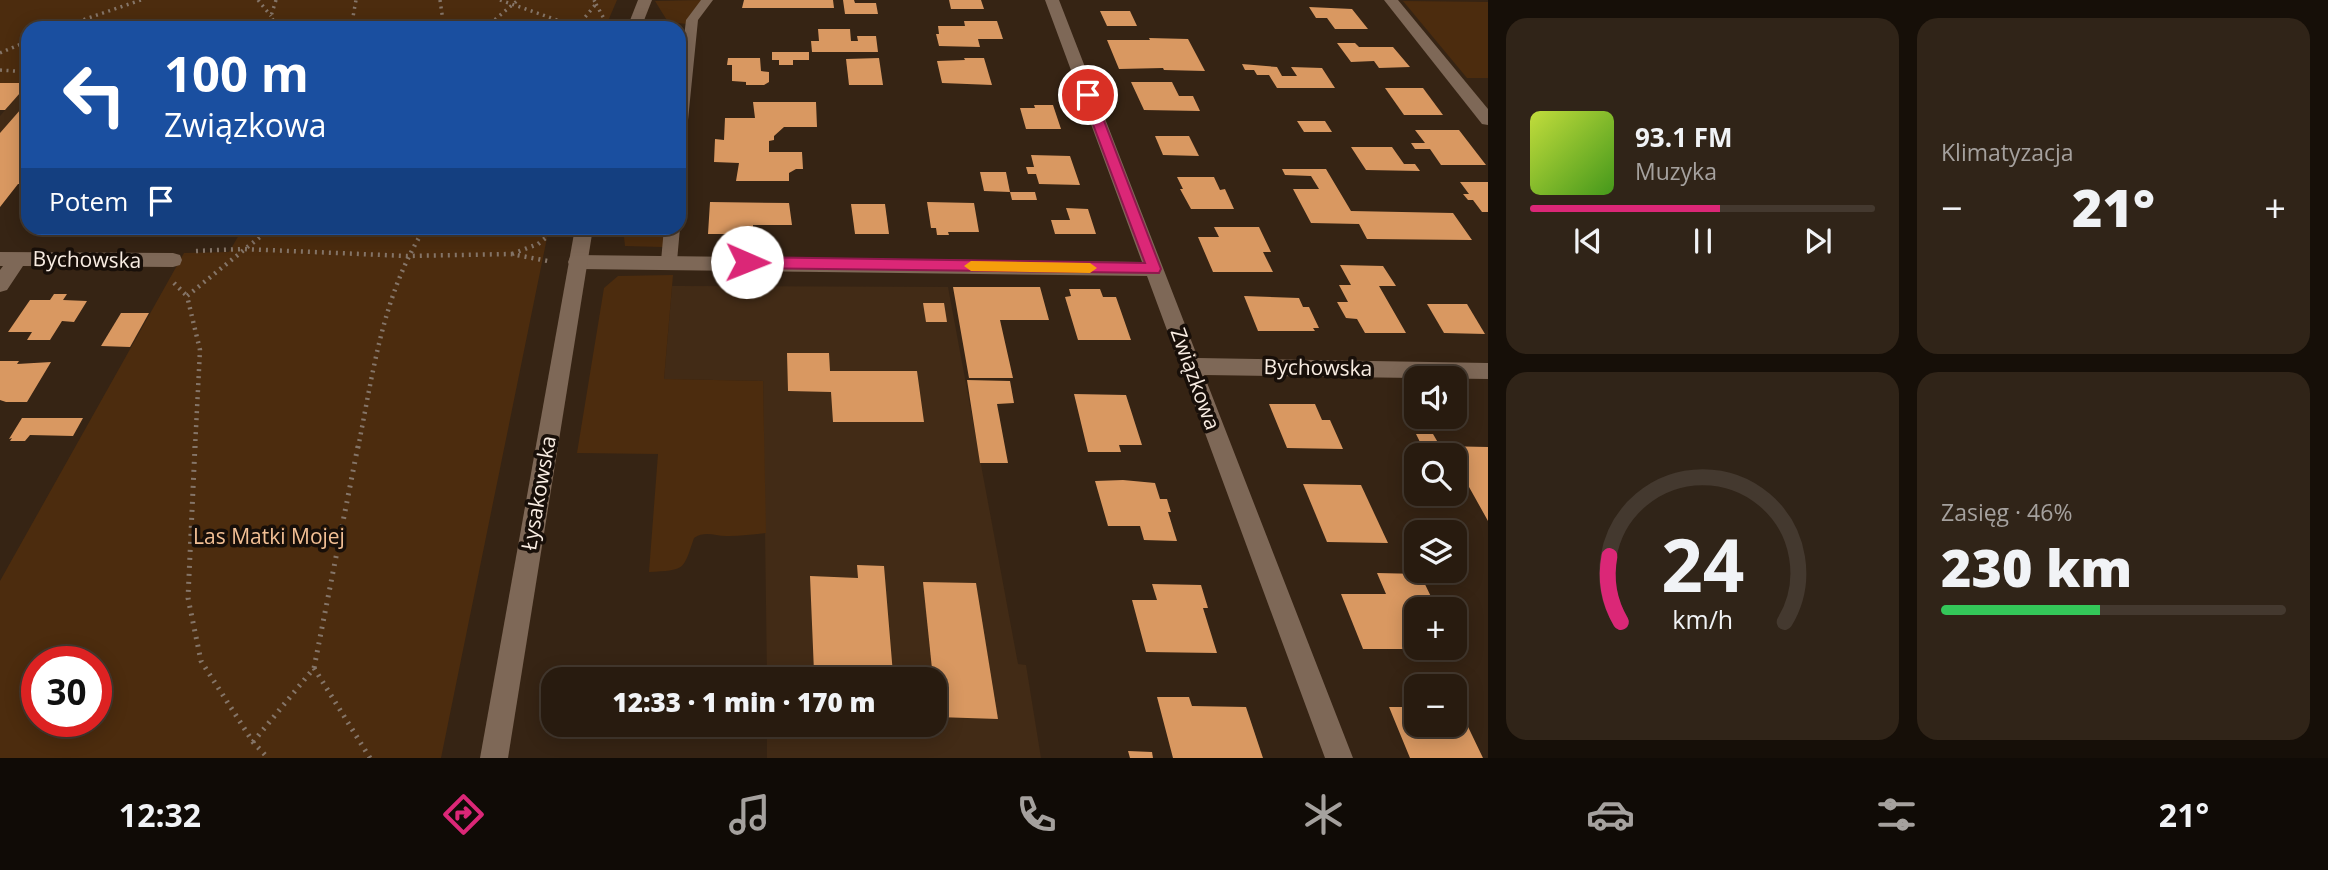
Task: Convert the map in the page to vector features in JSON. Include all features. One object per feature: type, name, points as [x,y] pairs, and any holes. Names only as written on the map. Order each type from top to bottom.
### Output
[{"type":"street","points":[[641,21],[645,0]]},
{"type":"street","name":"Związkowa","points":[[1052,0],[1339,758]]},
{"type":"street","points":[[1391,0],[1488,120]]},
{"type":"street","name":"Łysakowska","points":[[494,758],[583,235]]},
{"type":"street","name":"Bychowska","points":[[9,259],[180,255]]},
{"type":"street","points":[[0,285],[9,259]]},
{"type":"street","points":[[577,262],[669,261],[1154,269]]},
{"type":"street","name":"Bychowska","points":[[1190,366],[1488,371]]},
{"type":"lane","points":[[686,30],[707,0]]},
{"type":"lane","points":[[669,261],[671,235]]},
{"type":"path","points":[[80,21],[141,0]]},
{"type":"path","points":[[258,0],[274,21]]},
{"type":"path","points":[[271,16],[276,0]]},
{"type":"path","points":[[352,21],[356,0]]},
{"type":"path","points":[[440,0],[443,21]]},
{"type":"path","points":[[500,0],[561,21]]},
{"type":"path","points":[[493,21],[518,0]]},
{"type":"path","points":[[581,21],[594,2],[605,21]]},
{"type":"path","points":[[0,53],[21,44]]},
{"type":"path","points":[[0,70],[21,72]]},
{"type":"path","points":[[262,235],[187,296],[200,350],[188,598],[201,661],[253,742],[268,758]]},
{"type":"path","points":[[253,742],[314,668],[380,335],[407,256],[420,235]]},
{"type":"path","points":[[511,254],[538,244],[549,235]]},
{"type":"path","points":[[180,255],[243,250],[407,256],[511,254],[548,261]]},
{"type":"path","points":[[314,668],[370,758]]},
{"type":"shaded area","points":[[21,92],[21,181],[0,207],[0,116]]},
{"type":"shaded area","points":[[672,286],[948,287],[1018,664],[1026,665],[1041,758],[767,758],[767,737],[947,737],[947,667],[767,667],[763,381],[664,379]]},
{"type":"green space","points":[[0,0],[617,0],[608,21],[21,21],[21,83],[0,83]]},
{"type":"green space","points":[[702,0],[689,16],[687,24],[686,21],[667,21],[655,1]]},
{"type":"green space","points":[[1403,1],[1488,2],[1488,78],[1467,78]]},
{"type":"green space","name":"Las Matki Mojej","points":[[239,235],[548,235],[441,758],[0,758],[0,581],[184,253],[229,252]]},
{"type":"green space","points":[[624,235],[664,235],[663,247],[625,246]]},
{"type":"green space","points":[[673,275],[664,379],[763,381],[766,533],[698,536],[694,538],[681,567],[649,572],[658,454],[577,453],[604,288],[618,276]]},
{"type":"building","points":[[744,0],[833,0],[834,8],[742,8]]},
{"type":"building","points":[[843,0],[876,3],[878,14],[845,14]]},
{"type":"building","points":[[949,0],[981,0],[984,9],[951,9]]},
{"type":"building","points":[[1309,7],[1352,9],[1368,29],[1335,29],[1327,18],[1316,18]]},
{"type":"building","points":[[1100,11],[1130,11],[1137,26],[1107,26]]},
{"type":"building","points":[[964,21],[997,21],[1003,39],[978,39],[980,47],[939,46],[936,34],[939,34],[938,26],[965,26]]},
{"type":"building","points":[[818,29],[850,29],[851,41],[858,41],[857,36],[876,36],[878,52],[812,52],[811,41],[819,41]]},
{"type":"building","points":[[1149,38],[1188,39],[1205,71],[1119,69],[1107,40],[1150,40]]},
{"type":"building","points":[[1337,43],[1355,43],[1359,47],[1393,47],[1410,67],[1379,68],[1374,61],[1351,62]]},
{"type":"building","points":[[772,52],[809,52],[809,60],[793,60],[793,65],[779,65],[779,60],[772,60]]},
{"type":"building","points":[[728,58],[760,58],[761,71],[769,72],[769,82],[764,85],[746,85],[746,82],[732,81],[732,65],[727,65]]},
{"type":"building","points":[[879,58],[883,85],[849,85],[846,59]]},
{"type":"building","points":[[964,58],[984,58],[992,85],[942,83],[937,61],[965,60]]},
{"type":"building","points":[[1242,64],[1277,67],[1282,76],[1297,76],[1291,67],[1322,68],[1335,88],[1277,88],[1269,75],[1257,75],[1254,70],[1245,70]]},
{"type":"building","points":[[1131,82],[1172,82],[1179,96],[1193,96],[1200,111],[1144,110]]},
{"type":"building","points":[[0,83],[21,83],[21,92],[5,110],[0,110]]},
{"type":"building","points":[[1385,88],[1423,88],[1443,115],[1404,115]]},
{"type":"building","points":[[753,102],[816,102],[817,127],[784,127],[774,136],[774,140],[769,141],[769,152],[802,152],[803,169],[789,173],[789,181],[736,181],[739,163],[714,162],[715,139],[724,140],[725,118],[755,118]]},
{"type":"building","points":[[1034,105],[1053,105],[1061,129],[1026,129],[1020,108],[1035,108]]},
{"type":"building","points":[[21,109],[21,184],[18,184],[0,207],[0,133]]},
{"type":"building","points":[[1297,121],[1325,121],[1332,132],[1304,132]]},
{"type":"building","points":[[1415,130],[1459,130],[1486,165],[1441,165],[1430,149],[1415,149],[1411,143],[1425,143]]},
{"type":"building","points":[[1155,136],[1189,136],[1199,156],[1163,155]]},
{"type":"building","points":[[1351,147],[1392,147],[1404,164],[1415,164],[1420,171],[1366,170]]},
{"type":"building","points":[[1031,155],[1070,156],[1080,185],[1039,184],[1036,174],[1028,174],[1026,167],[1034,167]]},
{"type":"building","points":[[1282,169],[1326,169],[1351,211],[1453,213],[1472,240],[1367,239],[1359,224],[1311,223],[1293,189],[1319,189],[1311,176],[1285,175]]},
{"type":"building","points":[[980,172],[1006,172],[1010,192],[984,191]]},
{"type":"building","points":[[1177,177],[1214,177],[1220,190],[1225,189],[1234,209],[1191,209]]},
{"type":"building","points":[[1460,182],[1488,182],[1488,212],[1482,212],[1473,200],[1468,200],[1463,194],[1469,194]]},
{"type":"building","points":[[1010,192],[1035,192],[1037,200],[1012,200]]},
{"type":"building","points":[[710,202],[789,203],[792,225],[753,225],[753,234],[708,234]]},
{"type":"building","points":[[927,202],[974,203],[979,232],[948,232],[949,235],[937,235],[936,228],[931,228]]},
{"type":"building","points":[[851,204],[885,204],[889,234],[855,234]]},
{"type":"building","points":[[1066,208],[1088,209],[1096,234],[1055,234],[1051,220],[1070,220]]},
{"type":"building","points":[[1214,227],[1259,227],[1271,252],[1263,252],[1273,272],[1213,272],[1198,237],[1219,237]]},
{"type":"building","points":[[1340,265],[1383,266],[1396,286],[1379,286],[1406,333],[1365,333],[1357,319],[1346,318],[1337,302],[1348,302],[1339,285],[1351,285]]},
{"type":"building","points":[[953,287],[1040,287],[1049,320],[1000,320],[1013,378],[969,378]]},
{"type":"building","points":[[1069,289],[1100,289],[1103,297],[1116,297],[1131,340],[1078,340],[1065,297],[1071,296]]},
{"type":"building","points":[[54,294],[67,294],[63,300],[87,301],[74,322],[62,321],[50,340],[27,340],[32,332],[8,332],[30,300],[50,300]]},
{"type":"building","points":[[1244,296],[1299,298],[1303,307],[1309,307],[1319,328],[1313,328],[1315,331],[1258,331]]},
{"type":"building","points":[[923,303],[944,303],[947,322],[926,322]]},
{"type":"building","points":[[1427,304],[1467,304],[1485,334],[1444,333]]},
{"type":"building","points":[[121,313],[149,313],[130,347],[101,346]]},
{"type":"building","points":[[787,353],[829,353],[830,371],[917,371],[924,422],[833,422],[831,392],[788,391]]},
{"type":"building","points":[[0,361],[19,361],[17,364],[51,362],[27,402],[6,402],[0,400]]},
{"type":"building","points":[[967,380],[1010,381],[1014,403],[997,404],[1008,463],[980,463]]},
{"type":"building","points":[[1074,394],[1126,395],[1142,445],[1119,445],[1121,452],[1088,452]]},
{"type":"building","points":[[1269,404],[1315,404],[1322,420],[1330,420],[1343,449],[1287,448]]},
{"type":"building","points":[[22,418],[83,418],[73,436],[30,435],[25,441],[10,441]]},
{"type":"building","points":[[1416,434],[1433,434],[1438,443],[1420,443]]},
{"type":"building","points":[[1467,447],[1488,447],[1488,521],[1467,483]]},
{"type":"building","points":[[1095,481],[1155,483],[1160,499],[1167,499],[1177,541],[1144,540],[1140,526],[1108,526]]},
{"type":"building","points":[[1303,484],[1361,485],[1388,543],[1327,542]]},
{"type":"building","points":[[857,565],[884,566],[892,667],[814,667],[810,576],[858,578]]},
{"type":"building","points":[[1377,573],[1404,574],[1404,583],[1424,583],[1431,597],[1404,597],[1404,649],[1363,649],[1341,594],[1386,594]]},
{"type":"building","points":[[923,582],[976,583],[998,719],[947,717],[947,667],[932,667]]},
{"type":"building","points":[[1152,584],[1201,585],[1208,608],[1203,608],[1217,653],[1146,652],[1132,600],[1157,600]]},
{"type":"building","points":[[1157,697],[1189,697],[1192,706],[1246,707],[1263,758],[1173,758]]},
{"type":"building","points":[[1389,707],[1404,707],[1404,737],[1467,737],[1467,725],[1483,758],[1410,758]]},
{"type":"building","points":[[1128,751],[1152,752],[1153,758],[1130,758]]},
{"type":"slow traffic","points":[[971,266],[1090,268]]},
{"type":"route","points":[[747,262],[1154,269],[1088,95]]}]
